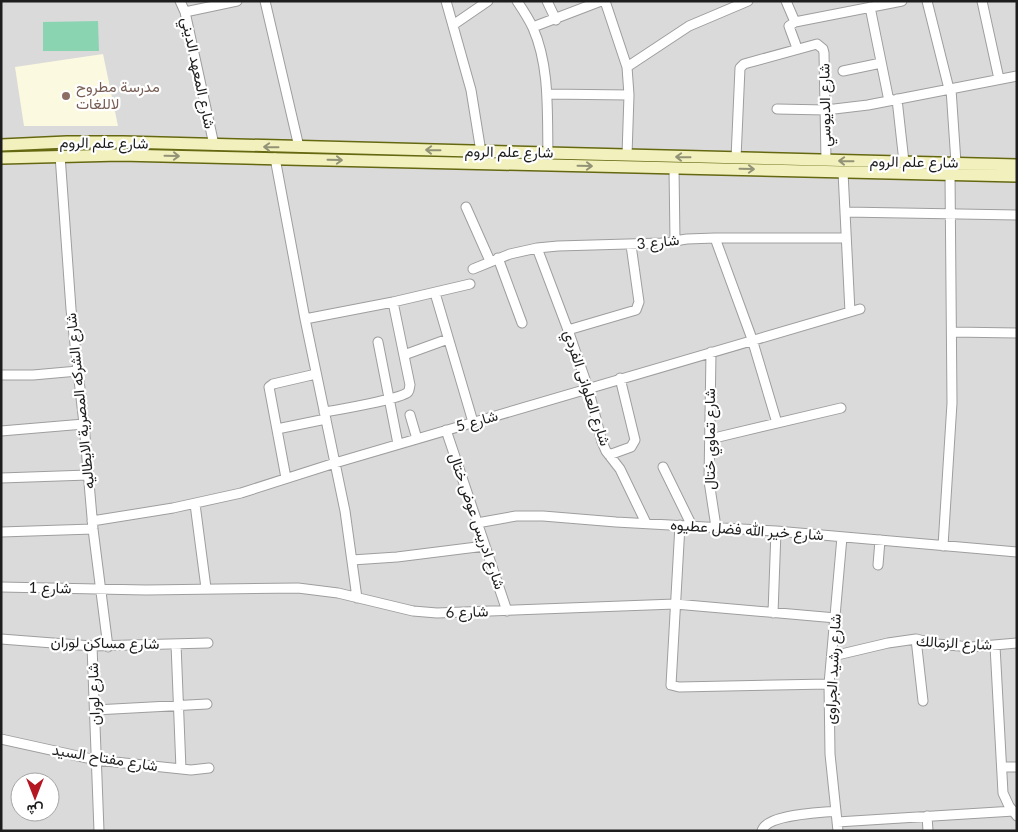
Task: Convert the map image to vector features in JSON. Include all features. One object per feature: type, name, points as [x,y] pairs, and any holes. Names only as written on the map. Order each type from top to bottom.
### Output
[{"type":"street","name":"شارع المعهد الديني","points":[[180,1],[185,12],[214,145]]},
{"type":"street","points":[[185,12],[237,1]]},
{"type":"street","points":[[265,1],[299,147]]},
{"type":"street","points":[[446,1],[471,90],[481,152]]},
{"type":"street","points":[[453,24],[488,1]]},
{"type":"street","points":[[517,1],[533,28],[544,67],[554,157]]},
{"type":"street","points":[[547,1],[556,20]]},
{"type":"street","points":[[533,28],[601,1]]},
{"type":"street","points":[[605,1],[627,67],[629,95],[627,155]]},
{"type":"street","points":[[627,67],[689,26],[748,1]]},
{"type":"street","points":[[786,1],[795,22]]},
{"type":"street","points":[[842,1],[846,11]]},
{"type":"street","points":[[736,158],[740,68],[744,64],[777,56],[797,48],[790,29],[790,26],[795,22],[902,1]]},
{"type":"street","points":[[927,1],[950,89],[956,163]]},
{"type":"street","points":[[982,1],[999,80]]},
{"type":"street","points":[[870,7],[880,63],[893,100],[904,162]]},
{"type":"street","name":"شارع الديوسي","points":[[797,48],[817,44],[823,49],[826,160]]},
{"type":"street","points":[[844,71],[880,63]]},
{"type":"street","points":[[777,109],[826,110],[861,106],[1017,76]]},
{"type":"street","points":[[547,94],[629,95]]},
{"type":"street","name":"شارع علم الروم","points":[[1,145],[95,142],[481,152],[674,168],[843,172],[888,167],[904,162],[1017,165]]},
{"type":"street","name":"شارع علم الروم","points":[[1,158],[60,155],[275,158],[627,155],[826,160],[950,174],[1017,176]]},
{"type":"street","name":"شارع الشركه المصرية الايطاليه","points":[[60,155],[68,283],[84,424],[99,589],[108,647]]},
{"type":"street","points":[[275,158],[305,319],[345,511],[357,598]]},
{"type":"street","points":[[674,168],[675,241]]},
{"type":"street","points":[[843,172],[850,312]]},
{"type":"street","points":[[944,546],[951,439],[950,174]]},
{"type":"street","points":[[466,207],[494,260],[522,323]]},
{"type":"street","points":[[845,212],[1017,215]]},
{"type":"street","points":[[715,238],[752,339],[777,423]]},
{"type":"street","name":"شارع 3","points":[[473,269],[494,260],[537,248],[631,245],[715,238],[846,238]]},
{"type":"street","points":[[568,330],[638,308],[639,302],[631,245]]},
{"type":"street","name":"شارع العلوانى الفردي","points":[[537,248],[588,388],[602,442],[609,455],[620,468],[646,524]]},
{"type":"street","points":[[305,319],[393,302],[470,284]]},
{"type":"street","points":[[435,293],[473,422]]},
{"type":"street","points":[[276,429],[406,394],[409,390],[393,302]]},
{"type":"street","name":"شارع 5","points":[[1,532],[92,525],[241,493],[417,438],[860,309]]},
{"type":"street","points":[[952,332],[1017,334]]},
{"type":"street","points":[[404,355],[448,339]]},
{"type":"street","points":[[378,342],[398,444]]},
{"type":"street","name":"شارع تماوي ختال","points":[[711,352],[709,481],[716,526]]},
{"type":"street","points":[[1,375],[33,375],[78,371]]},
{"type":"street","points":[[286,478],[269,392],[271,385],[316,374]]},
{"type":"street","points":[[609,455],[631,447],[635,440],[620,378]]},
{"type":"street","points":[[710,439],[841,408]]},
{"type":"street","points":[[410,415],[417,438]]},
{"type":"street","points":[[1,431],[84,424]]},
{"type":"street","name":"شارع ادريس عوض ختال","points":[[446,430],[508,611]]},
{"type":"street","points":[[663,467],[692,526]]},
{"type":"street","points":[[1,478],[88,475]]},
{"type":"street","points":[[195,504],[206,588]]},
{"type":"street","name":"شارع خير الله فضل عطيوه","points":[[478,522],[530,516],[680,526],[716,526],[1017,552]]},
{"type":"street","points":[[680,526],[671,685],[679,687],[829,684]]},
{"type":"street","points":[[773,612],[776,531]]},
{"type":"street","name":"شارع رشيد الجراوى","points":[[837,826],[830,754],[829,684],[833,656],[842,537]]},
{"type":"street","points":[[878,565],[880,540]]},
{"type":"street","points":[[352,560],[415,555],[485,546]]},
{"type":"street","name":"شارع 1","points":[[1,587],[99,589]]},
{"type":"street","name":"شارع 6","points":[[99,589],[298,588],[357,598],[425,613],[675,604],[836,618]]},
{"type":"street","name":"شارع مساكن لوران","points":[[1,639],[108,647],[208,643]]},
{"type":"street","points":[[916,640],[923,701]]},
{"type":"street","name":"شارع الزمالك","points":[[833,656],[888,643],[916,640],[952,646],[995,646],[1017,643]]},
{"type":"street","points":[[176,644],[180,705],[181,769]]},
{"type":"street","name":"شارع لوران","points":[[92,646],[98,831]]},
{"type":"street","points":[[837,826],[1014,809],[1003,793],[995,646]]},
{"type":"street","points":[[95,710],[207,704]]},
{"type":"street","name":"شارع مفتاح السيد","points":[[1,739],[96,760],[191,770],[209,768]]},
{"type":"street","points":[[1002,767],[1017,767]]},
{"type":"street","points":[[762,831],[767,823],[782,818],[836,811]]},
{"type":"street","points":[[927,816],[928,831]]},
{"type":"shaded area","points":[[1,1],[1017,1],[1017,831],[1,831]]},
{"type":"shaded area","name":"مدرسة مطروح لاللغات","points":[[103,54],[118,126],[24,126],[15,67]]},
{"type":"green space","points":[[98,21],[99,51],[43,51],[43,22]]},
{"type":"place","name":"مدرسة مطروح لاللغات","points":[[66,96]]}]
